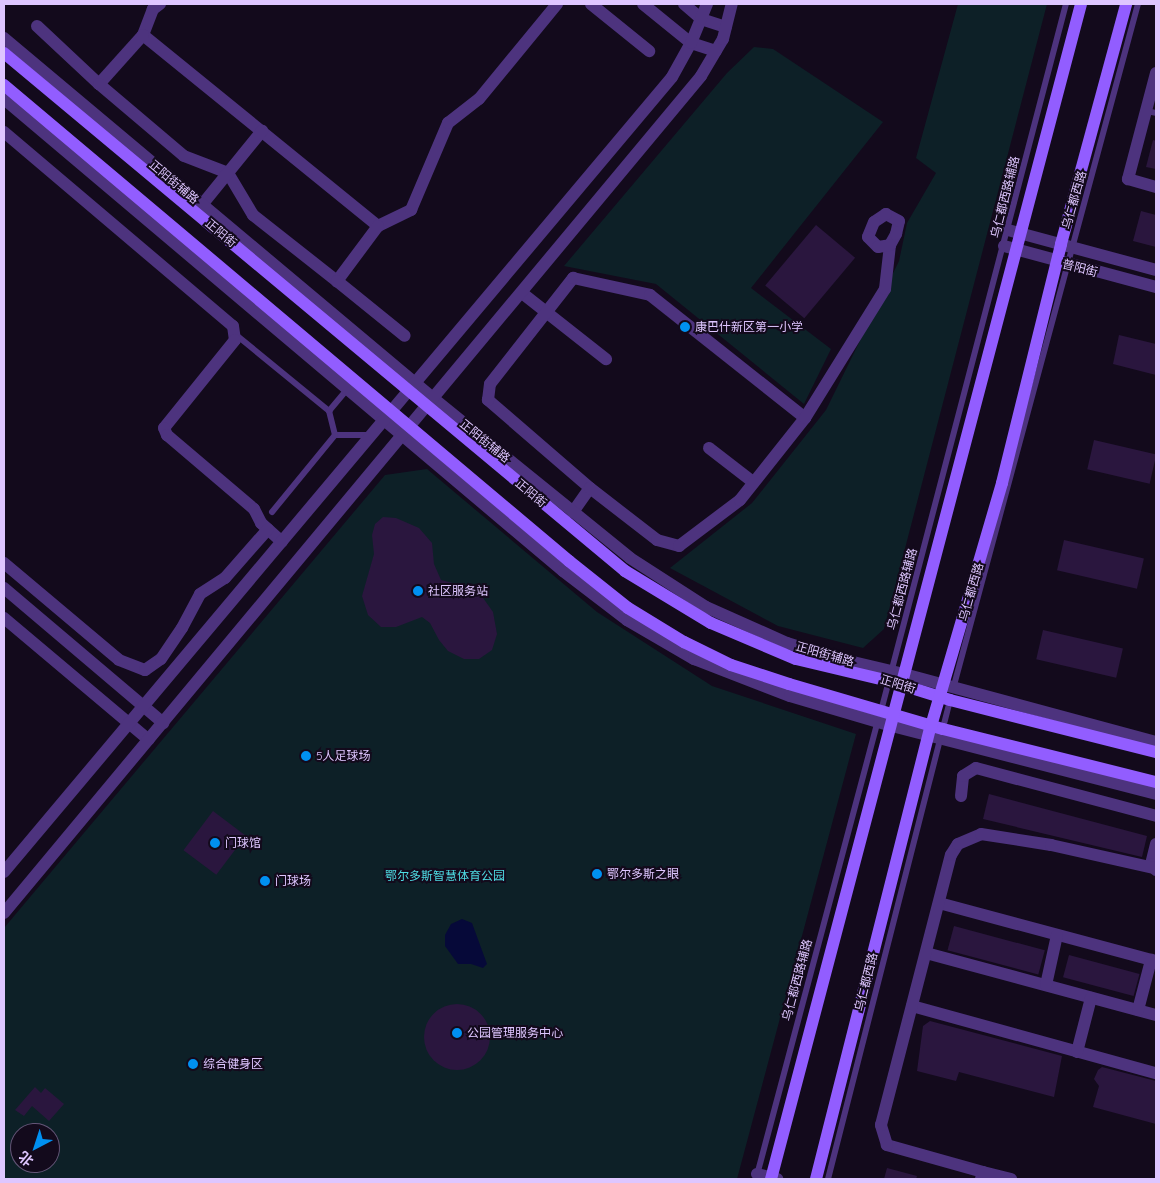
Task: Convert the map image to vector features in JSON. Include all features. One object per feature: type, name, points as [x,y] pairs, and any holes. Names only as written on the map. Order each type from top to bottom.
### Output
[{"type":"main road","points":[[773,1179],[893,720],[1014,231],[1081,4]]},
{"type":"main road","name":"乌仁都西路","points":[[816,1179],[1062,263],[1126,4]]},
{"type":"main road","name":"正阳街","points":[[4,53],[412,386],[625,571],[711,623],[796,659],[890,676],[1156,752]]},
{"type":"main road","points":[[4,85],[407,432],[628,608],[684,642],[731,664],[893,720],[936,732],[1156,782]]},
{"type":"street","points":[[99,84],[143,35],[153,9],[160,4]]},
{"type":"street","points":[[337,281],[378,226],[410,210],[448,123],[479,99],[556,4]]},
{"type":"street","points":[[591,4],[649,52]]},
{"type":"street","points":[[643,4],[691,43],[716,51]]},
{"type":"street","points":[[684,4],[701,18],[726,27]]},
{"type":"street","points":[[4,872],[672,77],[691,43],[707,4]]},
{"type":"street","points":[[4,912],[407,432],[701,76],[716,51],[726,27],[732,4]]},
{"type":"street","points":[[37,26],[99,84],[184,156],[228,173],[253,215],[405,336]]},
{"type":"street","points":[[143,35],[378,226]]},
{"type":"street","name":"正阳街辅路","points":[[4,38],[412,386]]},
{"type":"street","points":[[1156,73],[1151,112],[1128,179],[1156,188]]},
{"type":"street","points":[[4,99],[348,388],[388,415]]},
{"type":"street","points":[[201,206],[262,131]]},
{"type":"street","points":[[4,132],[233,326],[235,340],[164,428],[167,435],[254,509],[261,523],[282,542]]},
{"type":"street","name":"普阳街","points":[[1014,231],[1156,270]]},
{"type":"street","points":[[804,418],[650,295],[574,278],[490,384],[488,400],[590,488],[657,540],[679,546],[740,500],[804,418],[885,289],[890,245]]},
{"type":"street","name":"普阳街","points":[[1010,248],[1156,287]]},
{"type":"street","points":[[522,293],[606,359]]},
{"type":"street","name":"正阳街辅路","points":[[430,403],[630,558],[706,607],[787,643],[890,676]]},
{"type":"street","points":[[709,448],[753,482]]},
{"type":"street","points":[[573,512],[590,488]]},
{"type":"street","points":[[4,563],[119,660],[144,670],[161,659],[182,628],[200,594],[225,578],[268,529]]},
{"type":"street","points":[[4,588],[163,723]]},
{"type":"street","points":[[4,618],[149,740]]},
{"type":"street","points":[[947,693],[1156,742]]},
{"type":"street","points":[[936,732],[1156,794]]},
{"type":"street","points":[[961,796],[962,776],[976,768],[1156,816]]},
{"type":"street","points":[[1011,1179],[982,1175],[887,1145],[881,1125],[951,855],[958,844],[982,834],[1155,869]]},
{"type":"street","points":[[1155,869],[1151,864],[1156,844]]},
{"type":"street","points":[[938,903],[1153,961],[1138,1010]]},
{"type":"street","points":[[1046,986],[1057,935]]},
{"type":"street","points":[[926,953],[1156,1015]]},
{"type":"street","points":[[1077,1052],[1091,998]]},
{"type":"street","points":[[912,1006],[1156,1073]]},
{"type":"street","points":[[756,1177],[773,1179]]},
{"type":"lane","name":"乌仁都西路辅路","points":[[1014,231],[1066,4]]},
{"type":"lane","points":[[1066,245],[1138,4]]},
{"type":"lane","name":"乌仁都西路辅路","points":[[756,1177],[890,676],[1010,248]]},
{"type":"lane","points":[[234,334],[329,411],[335,435]]},
{"type":"lane","points":[[329,411],[348,388]]},
{"type":"lane","points":[[335,435],[372,435]]},
{"type":"lane","points":[[272,512],[335,435]]},
{"type":"lane","points":[[828,1179],[936,732]]},
{"type":"green space","points":[[958,4],[1047,4],[884,629],[863,648],[778,626],[670,568],[752,503],[826,410],[899,261],[907,223],[936,173],[916,158]]},
{"type":"green space","points":[[754,47],[773,49],[883,122],[751,288],[831,349],[804,404],[656,284],[564,266],[727,73]]},
{"type":"green space","name":"鄂尔多斯智慧体育公园","points":[[427,469],[597,612],[712,686],[856,734],[737,1179],[4,1179],[4,928],[385,475]]},
{"type":"shaded area","points":[[462,919],[472,923],[487,964],[483,968],[471,964],[458,964],[445,946],[445,935],[451,924]]},
{"type":"building","points":[[1153,140],[1156,141],[1156,169],[1146,167]]},
{"type":"building","points":[[1141,211],[1156,215],[1156,247],[1133,241]]},
{"type":"building","points":[[816,225],[855,258],[804,318],[765,286]]},
{"type":"building","points":[[1119,335],[1156,344],[1156,375],[1113,364]]},
{"type":"building","points":[[1094,440],[1156,454],[1150,484],[1087,469]]},
{"type":"building","name":"社区服务站","points":[[383,517],[396,518],[419,528],[432,543],[434,564],[441,580],[465,586],[481,595],[493,612],[497,634],[492,650],[479,659],[464,659],[448,651],[439,640],[430,623],[422,617],[396,627],[381,627],[368,615],[362,596],[374,554],[372,535],[375,524]]},
{"type":"building","points":[[1064,540],[1144,558],[1137,589],[1057,570]]},
{"type":"building","points":[[1043,630],[1123,648],[1116,678],[1036,659]]},
{"type":"building","points":[[989,794],[1147,836],[1142,857],[983,819]]},
{"type":"building","name":"门球馆","points":[[213,811],[246,836],[216,875],[184,850]]},
{"type":"building","points":[[954,926],[1045,950],[1038,974],[948,950]]},
{"type":"building","points":[[1069,955],[1140,974],[1134,996],[1063,977]]},
{"type":"building","name":"公园管理服务中心","points":[[457,1004],[470,1007],[480,1014],[487,1024],[490,1037],[487,1050],[480,1060],[470,1067],[457,1070],[444,1067],[434,1060],[427,1050],[424,1037],[427,1024],[434,1014],[444,1007]]},
{"type":"building","points":[[930,1021],[1062,1056],[1054,1097],[959,1072],[956,1081],[917,1071],[923,1026]]},
{"type":"building","points":[[1102,1067],[1156,1081],[1156,1124],[1093,1107],[1099,1086],[1094,1079],[1098,1070]]},
{"type":"building","points":[[35,1087],[41,1093],[45,1088],[64,1104],[49,1121],[32,1106],[24,1116],[15,1110]]},
{"type":"building","points":[[887,1168],[917,1176],[916,1179],[884,1179]]},
{"type":"place","name":"康巴什新区第一小学","points":[[685,327]]},
{"type":"place","name":"社区服务站","points":[[418,591]]},
{"type":"place","name":"5人足球场","points":[[306,756]]},
{"type":"place","name":"门球馆","points":[[215,843]]},
{"type":"place","name":"鄂尔多斯之眼","points":[[597,874]]},
{"type":"place","name":"门球场","points":[[265,881]]},
{"type":"place","name":"公园管理服务中心","points":[[457,1033]]},
{"type":"place","name":"综合健身区","points":[[193,1064]]}]
